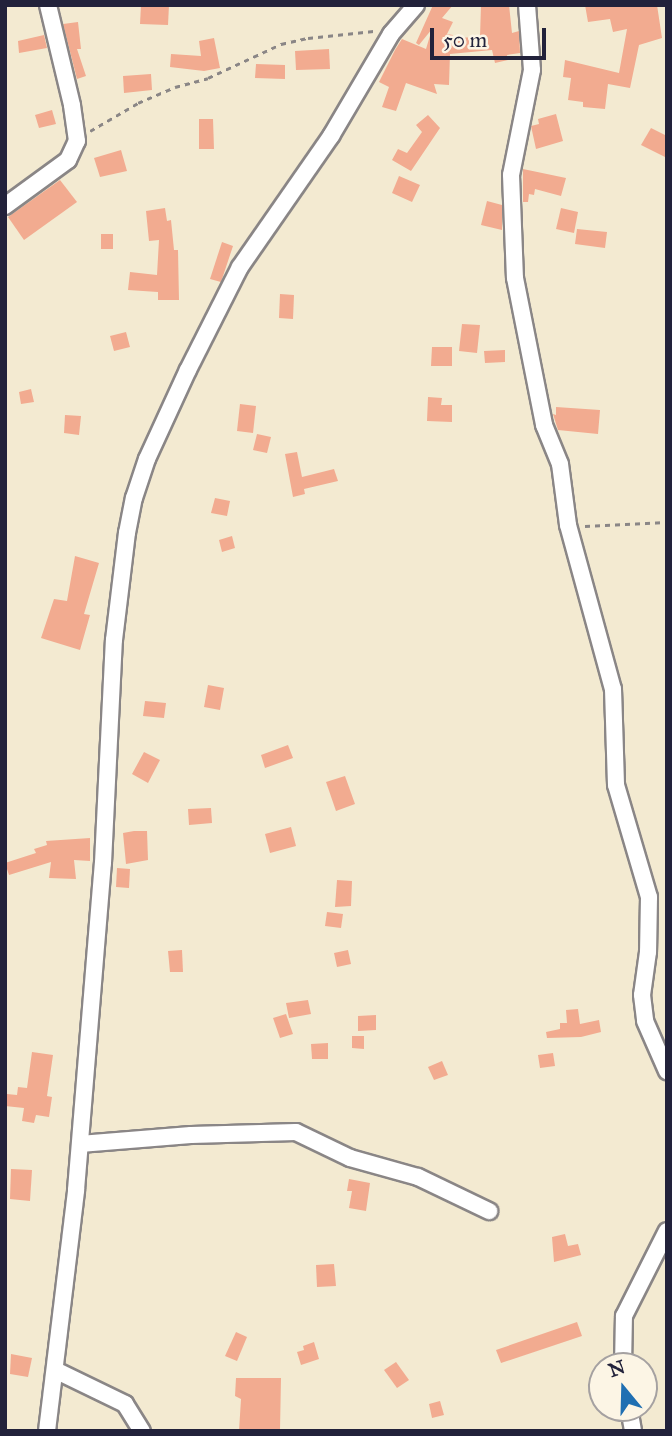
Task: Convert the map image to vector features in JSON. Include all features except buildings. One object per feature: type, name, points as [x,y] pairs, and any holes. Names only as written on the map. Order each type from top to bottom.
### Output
[{"type":"street","points":[[5,205],[68,160],[77,142],[72,105],[48,5]]},
{"type":"street","points":[[47,1431],[80,1144],[103,863],[114,640],[134,498],[147,459],[240,267],[331,136],[391,34],[416,5]]},
{"type":"street","points":[[527,5],[532,70],[511,175],[515,278],[544,425],[560,464],[568,525],[613,689],[616,785],[649,897],[648,952],[642,995],[645,1021],[667,1071]]},
{"type":"street","points":[[80,1144],[191,1135],[296,1132],[349,1158],[418,1177],[489,1211]]},
{"type":"street","points":[[623,1352],[624,1316],[667,1231]]},
{"type":"street","points":[[55,1370],[125,1404],[142,1431]]},
{"type":"path","points":[[77,142],[138,103],[175,87],[208,78],[281,44],[368,31],[391,34]]},
{"type":"path","points":[[568,525],[604,527],[667,522]]}]
